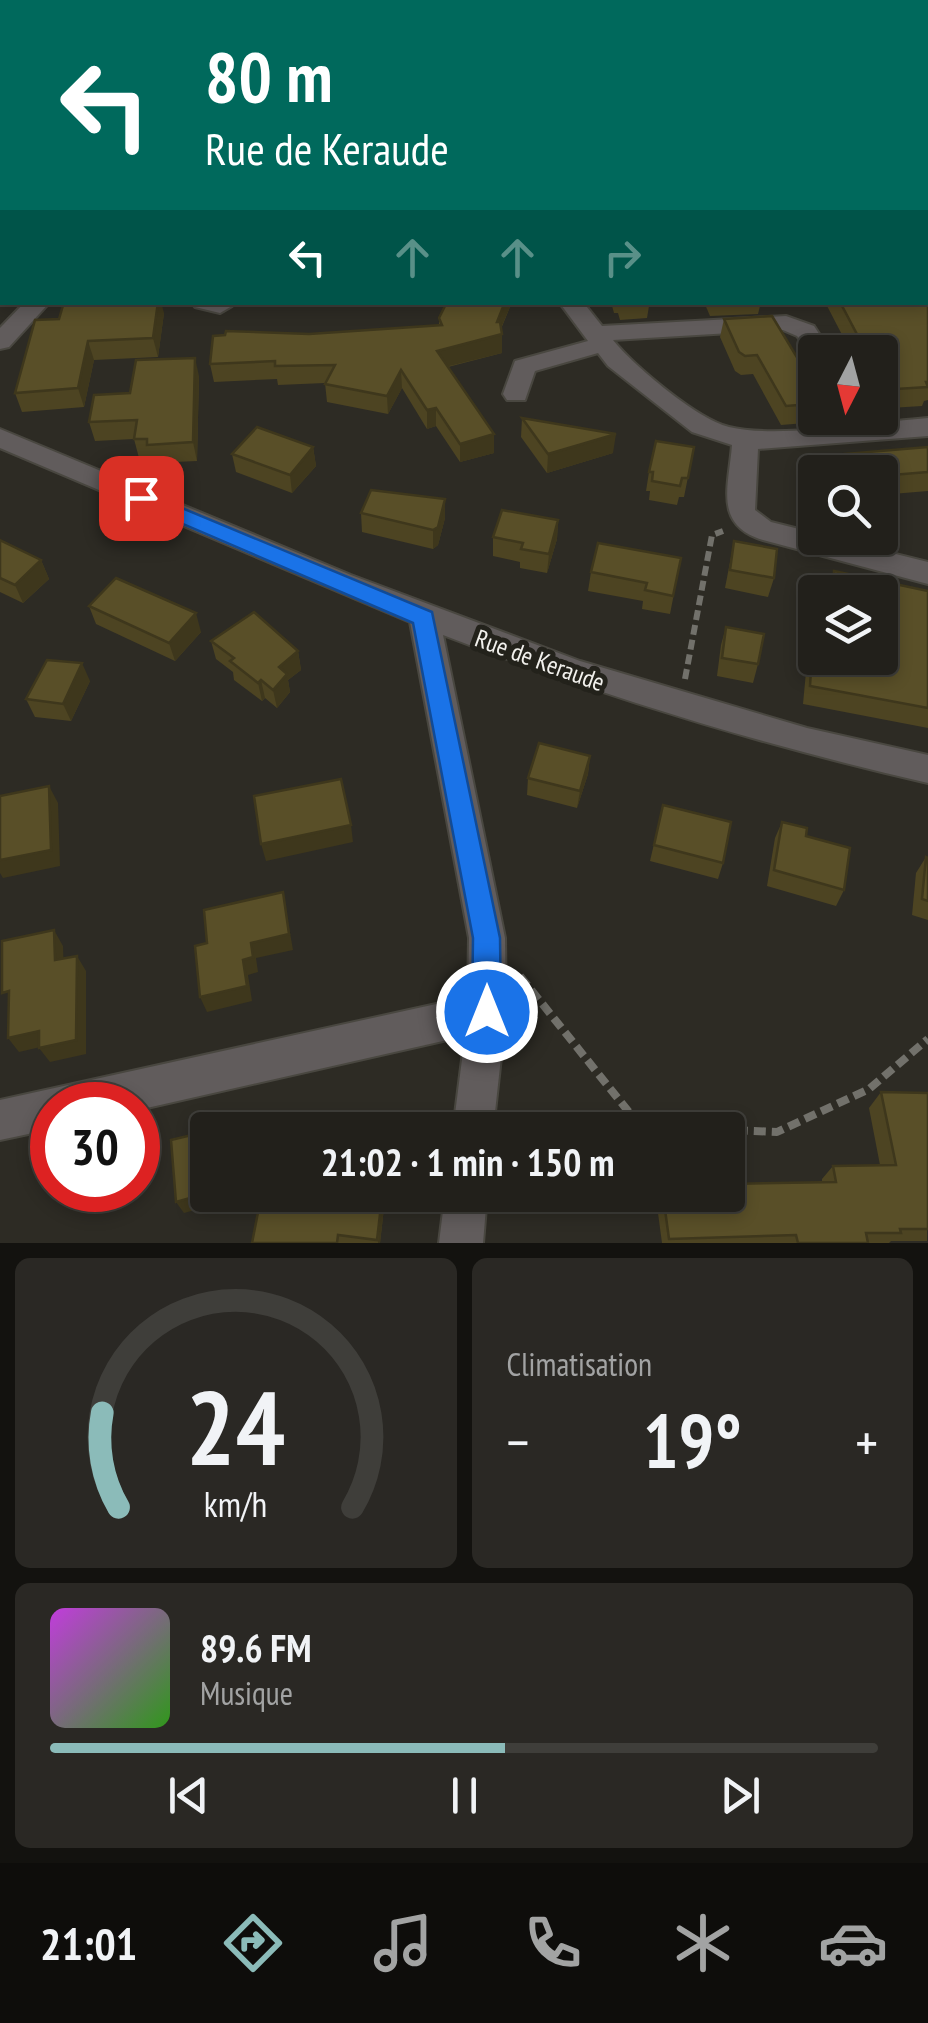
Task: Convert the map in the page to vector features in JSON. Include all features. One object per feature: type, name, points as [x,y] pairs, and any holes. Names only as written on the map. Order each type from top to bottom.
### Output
[{"type":"street","points":[[0,342],[36,305]]},
{"type":"street","points":[[572,305],[617,361],[702,426],[745,439],[798,432]]},
{"type":"street","points":[[516,394],[524,366],[599,339],[786,323],[809,335]]},
{"type":"street","points":[[898,426],[928,427]]},
{"type":"street","name":"Rue de Keraude","points":[[0,438],[424,618],[679,709],[861,756],[928,769]]},
{"type":"street","points":[[745,439],[741,510],[747,522],[763,530],[928,573]]},
{"type":"street","points":[[424,618],[486,938],[487,1012],[476,1112]]},
{"type":"street","points":[[160,1085],[487,1012]]},
{"type":"street","points":[[0,1120],[30,1113]]},
{"type":"street","points":[[461,1243],[464,1212]]},
{"type":"path","points":[[679,709],[712,535],[747,522]]},
{"type":"path","points":[[486,938],[640,1126],[777,1132],[869,1089],[928,1039]]},
{"type":"building","points":[[63,305],[158,305],[153,338],[88,341],[78,388],[15,393],[35,320],[59,319]]},
{"type":"building","points":[[446,305],[504,305],[497,322],[502,334],[437,351],[494,434],[460,444],[436,408],[427,410],[401,370],[387,396],[325,384],[335,365],[275,366],[275,361],[210,364],[213,336],[225,335],[226,331],[309,334],[442,325],[439,318]]},
{"type":"building","points":[[842,305],[928,305],[928,387],[898,389],[898,335],[857,335]]},
{"type":"building","points":[[772,316],[798,359],[798,405],[786,406],[757,355],[739,352],[724,319]]},
{"type":"building","points":[[195,358],[193,442],[147,445],[147,439],[134,439],[137,420],[89,422],[94,395],[130,393],[136,360]]},
{"type":"building","points":[[522,418],[616,434],[548,454]]},
{"type":"building","points":[[257,427],[313,447],[290,475],[232,454]]},
{"type":"building","points":[[656,441],[694,447],[688,478],[682,478],[680,486],[652,481],[653,472],[649,472]]},
{"type":"building","points":[[928,447],[928,472],[898,474],[898,455],[844,454]]},
{"type":"building","points":[[371,490],[445,499],[438,527],[433,530],[361,513]]},
{"type":"building","points":[[502,510],[558,520],[549,554],[521,549],[523,543],[493,537]]},
{"type":"building","points":[[0,540],[41,560],[15,585],[0,578]]},
{"type":"building","points":[[734,541],[777,549],[774,578],[730,570]]},
{"type":"building","points":[[598,543],[681,558],[673,596],[645,590],[647,583],[591,572]]},
{"type":"building","points":[[116,578],[196,613],[169,643],[89,606]]},
{"type":"building","points":[[898,585],[928,591],[928,708],[810,686],[811,675],[898,675]]},
{"type":"building","points":[[254,612],[298,651],[279,667],[287,674],[273,690],[230,661],[234,658],[211,641]]},
{"type":"building","points":[[726,627],[764,634],[758,664],[722,658]]},
{"type":"building","points":[[47,660],[82,663],[63,704],[26,699]]},
{"type":"building","points":[[539,743],[590,756],[580,791],[528,778]]},
{"type":"building","points":[[341,779],[351,825],[261,844],[254,796]]},
{"type":"building","points":[[49,786],[51,850],[0,860],[0,796]]},
{"type":"building","points":[[663,805],[731,822],[723,863],[654,845]]},
{"type":"building","points":[[782,822],[807,828],[806,836],[850,848],[844,890],[774,870]]},
{"type":"building","points":[[928,858],[928,901],[922,899]]},
{"type":"building","points":[[283,892],[289,934],[251,943],[253,957],[243,960],[247,986],[200,997],[195,946],[207,943],[204,910]]},
{"type":"building","points":[[54,930],[55,960],[77,956],[76,1040],[39,1048],[39,1031],[8,1038],[9,991],[2,993],[2,941]]},
{"type":"building","points":[[881,1092],[928,1093],[928,1229],[866,1233],[868,1243],[798,1243],[796,1235],[669,1239],[665,1212],[745,1212],[745,1184],[836,1182],[833,1166],[896,1165]]},
{"type":"building","points":[[190,1135],[190,1198],[176,1202],[171,1140]]},
{"type":"building","points":[[258,1212],[380,1212],[377,1240],[338,1235],[337,1243],[252,1243]]},
{"type":"route","points":[[141,498],[424,618],[486,938],[487,1012]]}]
